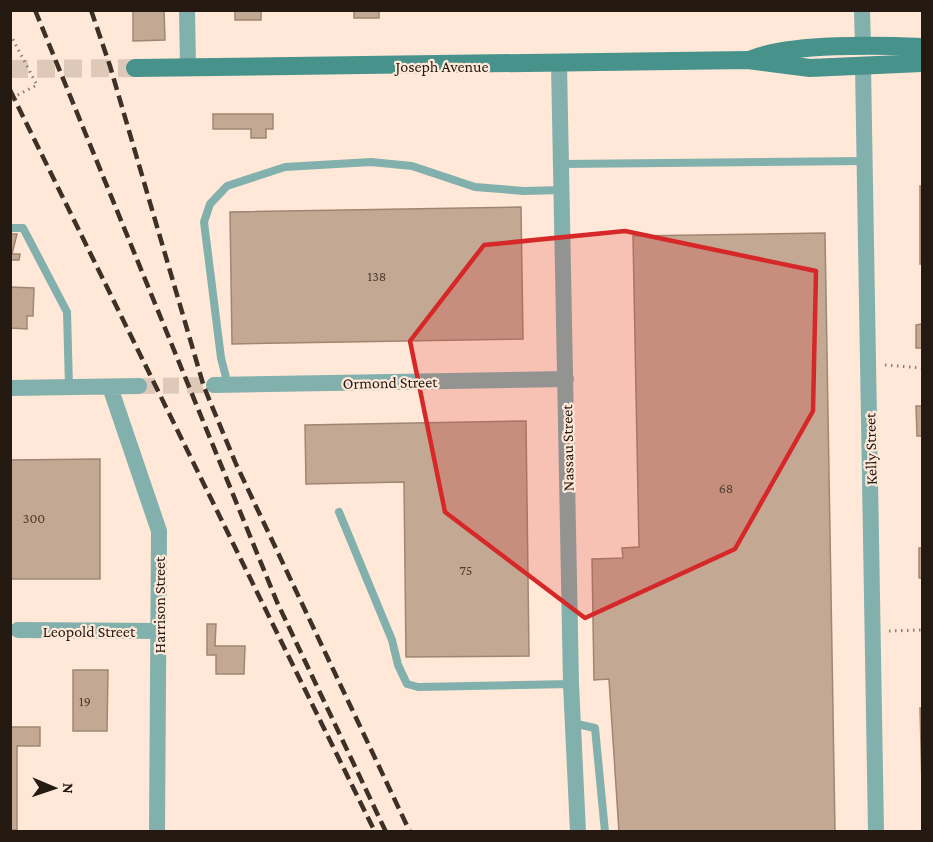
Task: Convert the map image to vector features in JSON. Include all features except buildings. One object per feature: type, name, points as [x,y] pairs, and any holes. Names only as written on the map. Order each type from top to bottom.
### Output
[{"type":"main road","name":"Joseph Avenue","points":[[748,60],[780,51],[922,47]]},
{"type":"main road","name":"Joseph Avenue","points":[[135,68],[748,60],[793,67],[863,67],[922,63]]},
{"type":"street","points":[[188,10],[188,67]]},
{"type":"street","points":[[862,10],[862,47]]},
{"type":"street","name":"Nassau Street","points":[[559,64],[563,165],[570,684],[578,831]]},
{"type":"street","name":"Kelly Street","points":[[863,67],[876,831]]},
{"type":"street","name":"Ormond Street","points":[[220,385],[566,379]]},
{"type":"street","points":[[10,388],[140,386]]},
{"type":"street","name":"Harrison Street","points":[[110,387],[159,531],[157,831]]},
{"type":"street","name":"Leopold Street","points":[[18,630],[159,631]]},
{"type":"lane","points":[[563,165],[865,161]]},
{"type":"lane","points":[[220,385],[221,358],[204,222],[210,204],[227,186],[285,167],[370,162],[412,166],[475,187],[524,191],[563,190]]},
{"type":"lane","points":[[10,228],[23,228],[68,312],[69,388]]},
{"type":"lane","points":[[339,512],[392,640],[398,665],[407,684],[418,687],[570,684]]},
{"type":"lane","points":[[572,723],[596,728],[605,831]]},
{"type":"path","points":[[10,34],[37,85],[10,99]]},
{"type":"path","points":[[868,364],[922,368]]},
{"type":"path","points":[[872,631],[922,630]]},
{"type":"highlighted area","points":[[625,231],[816,271],[813,411],[735,549],[585,618],[445,512],[410,341],[484,245]]},
{"type":"tunnel","points":[[10,69],[135,68]]},
{"type":"tunnel","points":[[139,386],[214,385]]},
{"type":"railway","points":[[35,10],[277,602],[386,832]]},
{"type":"railway","points":[[91,10],[110,66],[204,387],[236,464],[410,832]]},
{"type":"railway","points":[[10,90],[375,832]]}]
